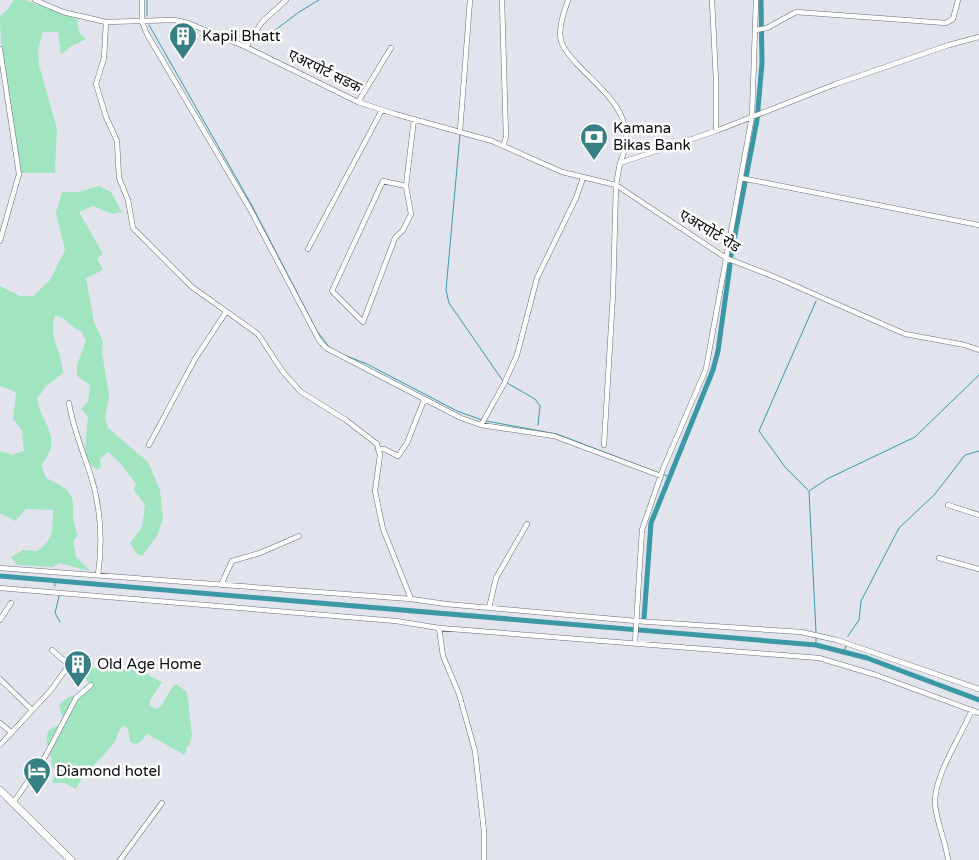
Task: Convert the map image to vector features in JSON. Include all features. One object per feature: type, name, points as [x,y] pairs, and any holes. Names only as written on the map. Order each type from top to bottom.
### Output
[{"type":"highway","points":[[0,790],[71,860]]},
{"type":"street","name":"एअरपोर्ट सडक","points":[[35,0],[63,12],[106,22],[174,20],[188,23],[246,47],[358,102],[461,131]]},
{"type":"street","points":[[142,0],[142,22],[232,181],[250,209],[319,340],[333,354],[461,418],[481,424],[554,436],[661,475]]},
{"type":"street","points":[[246,47],[262,22],[286,0]]},
{"type":"street","points":[[461,131],[470,0]]},
{"type":"street","points":[[502,0],[506,137],[503,146]]},
{"type":"street","points":[[568,0],[563,15],[561,43],[568,54],[620,110],[627,140],[620,162],[616,185],[614,268],[604,445]]},
{"type":"street","points":[[712,0],[716,81],[716,132]]},
{"type":"street","points":[[635,641],[642,530],[661,475],[706,369],[726,258],[744,178],[755,116],[756,0]]},
{"type":"street","points":[[757,29],[767,28],[796,12],[946,23],[953,19],[958,0]]},
{"type":"street","points":[[106,22],[104,58],[96,84],[106,118],[117,140],[120,178],[128,200],[133,228],[192,287],[258,334],[283,372],[300,392],[346,420],[377,444],[380,455],[375,491],[383,529],[411,599]]},
{"type":"street","points":[[620,162],[716,132],[836,84],[979,37]]},
{"type":"street","points":[[358,102],[391,48]]},
{"type":"street","points":[[0,49],[19,174],[0,241]]},
{"type":"street","points":[[308,249],[382,110]]},
{"type":"street","points":[[406,186],[383,181],[332,291],[363,322],[395,238],[403,230],[411,214],[406,186],[414,119]]},
{"type":"street","name":"एअरपोर्ट रोड","points":[[461,131],[503,146],[562,172],[616,185],[726,258],[775,277],[905,334],[965,345],[979,350]]},
{"type":"street","points":[[481,424],[504,384],[517,355],[537,278],[576,198],[583,178]]},
{"type":"street","points":[[744,178],[979,225]]},
{"type":"street","points":[[149,445],[195,359],[226,312]]},
{"type":"street","points":[[378,449],[384,448],[398,456],[406,443],[424,400]]},
{"type":"street","points":[[69,403],[72,426],[90,474],[101,521],[102,547],[98,575]]},
{"type":"street","points":[[948,505],[979,515]]},
{"type":"street","points":[[490,608],[496,578],[527,524]]},
{"type":"street","points":[[221,586],[232,561],[260,553],[298,536]]},
{"type":"street","points":[[939,558],[979,569]]},
{"type":"street","points":[[0,568],[411,599],[636,621],[801,632],[837,640],[979,689]]},
{"type":"street","points":[[0,588],[396,622],[438,628],[635,641],[819,658],[876,675],[979,713]]},
{"type":"street","points":[[0,620],[11,603]]},
{"type":"street","points":[[438,628],[443,656],[459,694],[475,751],[484,831],[484,860]]},
{"type":"street","points":[[0,745],[31,709],[51,690],[69,665],[52,650]]},
{"type":"street","points":[[0,679],[31,709]]},
{"type":"street","points":[[13,803],[45,757],[76,698],[91,685]]},
{"type":"street","points":[[948,860],[935,804],[936,792],[943,770],[972,710]]},
{"type":"street","points":[[0,722],[11,732]]},
{"type":"street","points":[[120,860],[162,803]]},
{"type":"green space","points":[[14,0],[25,0],[77,19],[79,32],[86,39],[70,47],[61,55],[58,32],[43,32],[38,49],[39,65],[57,129],[55,173],[21,173],[2,55],[0,16]]},
{"type":"green space","points":[[99,186],[111,192],[122,212],[112,214],[93,206],[79,212],[103,254],[97,258],[103,270],[86,278],[94,322],[103,342],[102,352],[109,396],[105,418],[108,428],[148,462],[160,490],[163,519],[157,536],[142,556],[136,553],[130,543],[142,527],[145,505],[134,490],[136,484],[120,463],[108,452],[100,459],[101,467],[97,470],[84,458],[88,416],[81,409],[88,402],[90,385],[77,376],[77,365],[86,341],[81,331],[55,315],[53,331],[63,373],[45,387],[37,399],[39,408],[50,431],[51,439],[48,455],[41,465],[46,478],[59,485],[71,496],[74,524],[78,535],[73,541],[76,557],[90,571],[59,563],[53,567],[17,565],[11,557],[23,550],[37,551],[50,538],[53,510],[26,509],[15,521],[0,513],[0,451],[12,455],[24,451],[22,430],[13,419],[16,392],[0,386],[0,286],[20,296],[33,296],[50,280],[65,250],[56,213],[62,192],[79,192]]},
{"type":"green space","points":[[78,650],[86,655],[92,668],[98,669],[113,662],[124,669],[139,664],[150,676],[162,682],[150,700],[150,706],[156,709],[161,706],[176,684],[187,692],[192,736],[185,755],[147,734],[139,743],[133,744],[130,741],[128,729],[123,726],[110,749],[89,770],[76,789],[65,783],[52,783],[56,772],[51,763],[52,758],[46,753],[49,748],[46,741],[48,732],[59,725],[63,718],[59,705],[67,698],[83,692],[80,691],[89,683],[80,672],[71,668],[71,659]]},
{"type":"waterway","points":[[147,0],[147,16]]},
{"type":"waterway","points":[[258,43],[299,12],[319,0]]},
{"type":"waterway","points":[[731,256],[757,120],[762,63],[761,0]]},
{"type":"waterway","points":[[149,25],[250,202],[317,331],[329,347]]},
{"type":"waterway","points":[[460,134],[446,290],[449,303],[503,381]]},
{"type":"waterway","points":[[644,619],[651,523],[713,370],[718,351],[730,265]]},
{"type":"waterway","points":[[808,490],[785,467],[759,431],[816,301]]},
{"type":"waterway","points":[[344,355],[367,364],[457,411],[482,420]]},
{"type":"waterway","points":[[816,632],[809,491],[827,479],[915,437],[979,375]]},
{"type":"waterway","points":[[507,383],[535,399],[540,406],[538,425]]},
{"type":"waterway","points":[[486,421],[557,434],[659,473]]},
{"type":"waterway","points":[[848,636],[859,620],[861,601],[899,528],[935,494],[965,455],[979,451]]},
{"type":"waterway","points":[[663,474],[669,477]]},
{"type":"waterway","points":[[0,576],[816,645],[867,658],[979,700]]},
{"type":"waterway","points":[[54,580],[55,586]]},
{"type":"waterway","points":[[59,596],[55,613],[60,622]]},
{"type":"waterway","points":[[816,638],[816,645]]},
{"type":"waterway","points":[[844,652],[846,646]]},
{"type":"place","name":"Kapil Bhatt","points":[[183,60]]},
{"type":"place","name":"Kamana Bikas Bank","points":[[594,161]]},
{"type":"place","name":"Old Age Home","points":[[78,688]]},
{"type":"place","name":"Diamond hotel","points":[[37,795]]}]
